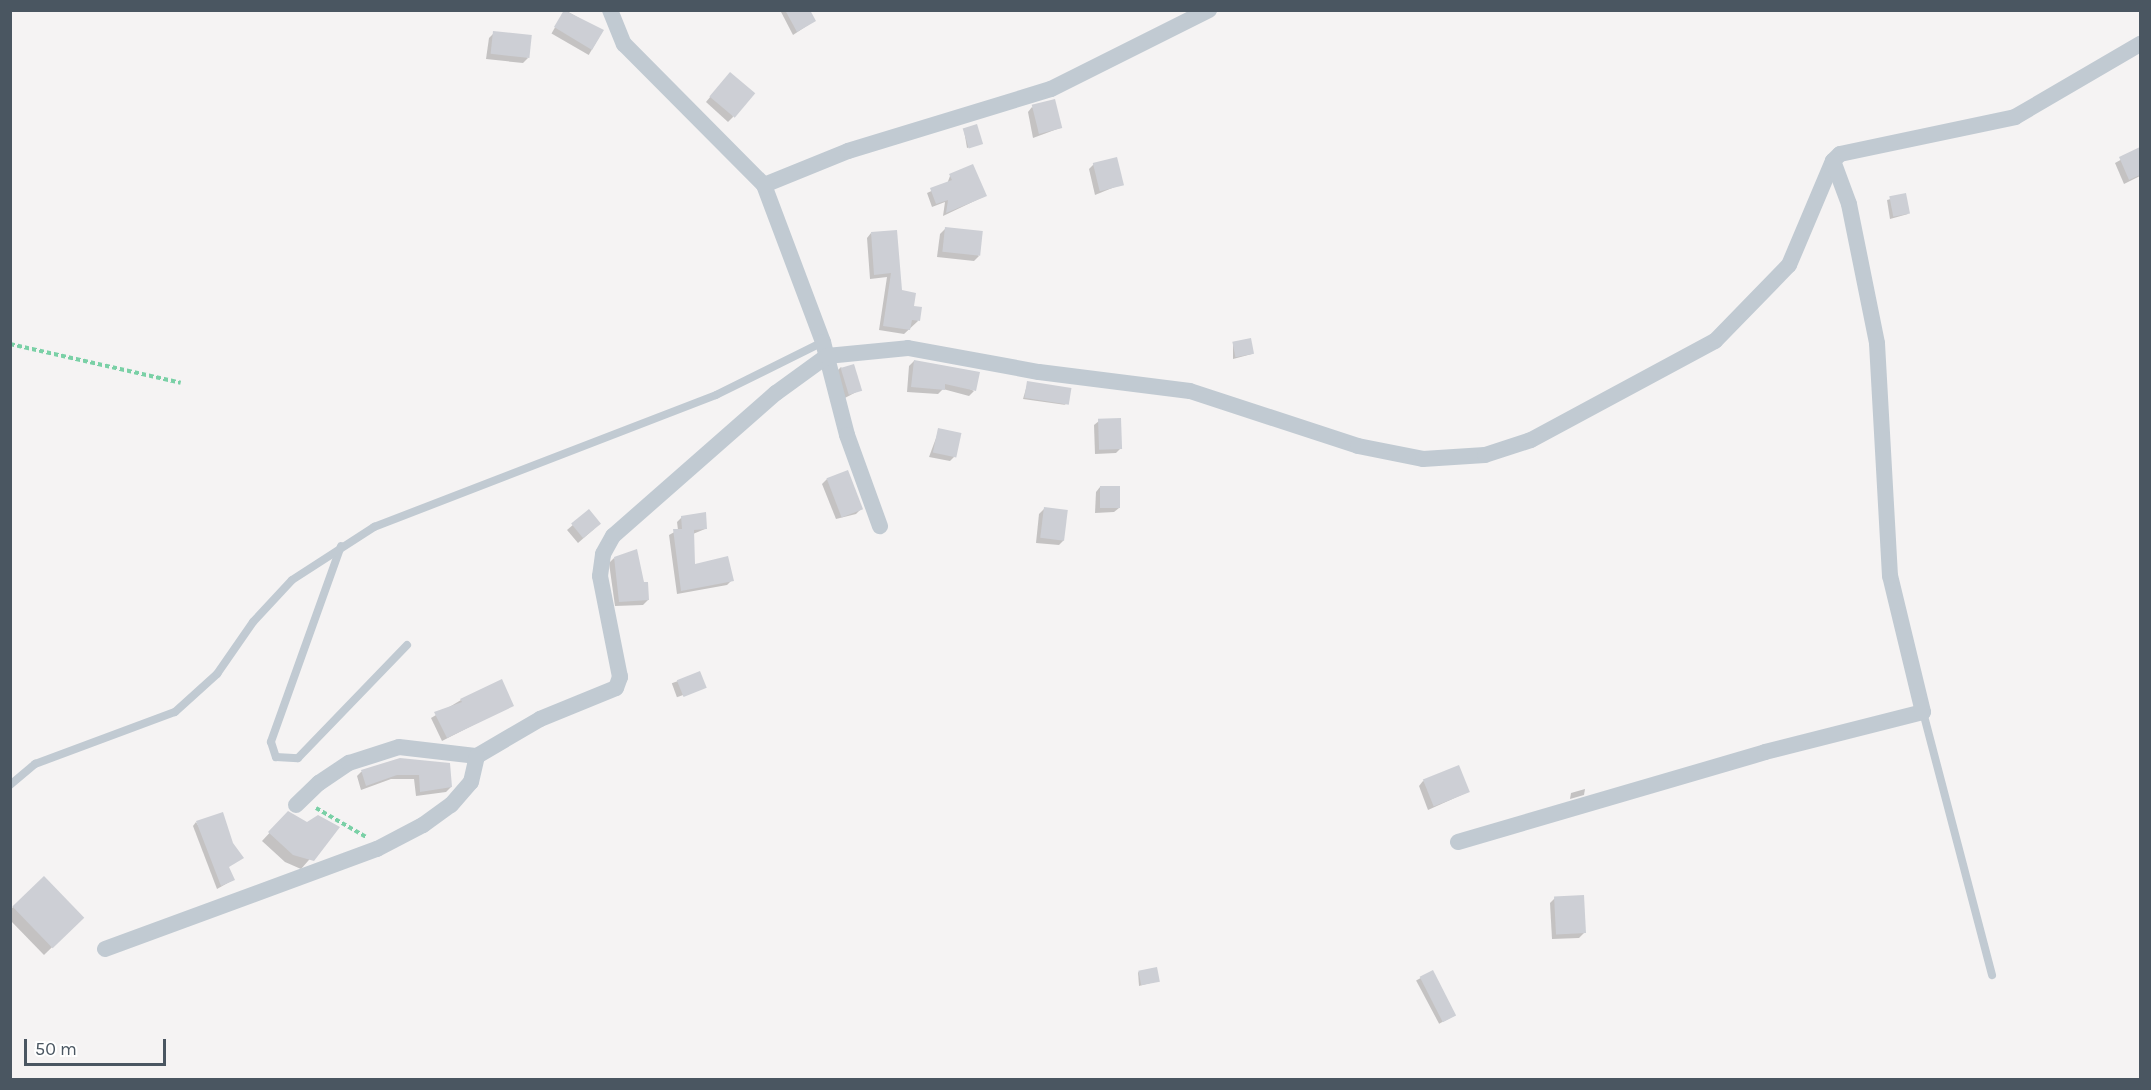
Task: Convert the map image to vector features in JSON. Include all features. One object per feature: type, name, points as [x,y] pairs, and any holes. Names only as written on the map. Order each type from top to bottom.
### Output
[{"type":"street","points":[[610,10],[624,44],[764,185],[825,349],[847,435],[880,526]]},
{"type":"street","points":[[764,185],[848,151],[1051,89],[1209,10]]},
{"type":"street","points":[[299,801],[349,763],[399,747],[477,756],[540,719],[616,688],[621,677],[600,576],[603,554],[613,536],[825,349],[908,348],[1039,372],[1190,391],[1358,446],[1423,459],[1485,455],[1530,440],[1715,341],[1789,265],[1833,161],[1852,149],[2015,117],[2140,44]]},
{"type":"street","points":[[1458,842],[1765,752],[1923,712],[1890,576],[1877,343],[1849,204],[1833,161]]},
{"type":"street","points":[[105,950],[377,849],[423,825],[451,805],[471,782],[477,756]]},
{"type":"lane","points":[[10,785],[35,764],[176,712],[217,674],[254,622],[292,580],[374,527],[716,395],[825,349]]},
{"type":"lane","points":[[342,546],[271,742],[276,757],[298,758],[407,645]]},
{"type":"lane","points":[[1923,712],[1992,975]]},
{"type":"path","points":[[10,344],[181,383]]},
{"type":"path","points":[[299,801],[361,831],[377,849]]},
{"type":"building","points":[[564,10],[604,30],[592,50],[554,27]]},
{"type":"building","points":[[785,10],[810,10],[816,21],[797,32]]},
{"type":"building","points":[[493,31],[532,35],[529,58],[491,54]]},
{"type":"building","points":[[730,72],[755,93],[735,118],[709,97]]},
{"type":"building","points":[[1055,99],[1062,128],[1039,134],[1032,105]]},
{"type":"building","points":[[977,124],[983,144],[969,148],[963,128]]},
{"type":"building","points":[[2140,147],[2140,175],[2129,180],[2119,157]]},
{"type":"building","points":[[1117,157],[1124,185],[1100,191],[1093,163]]},
{"type":"building","points":[[973,164],[987,196],[946,213],[948,200],[936,204],[930,188],[952,180],[949,174]]},
{"type":"building","points":[[1906,193],[1910,214],[1893,217],[1889,196]]},
{"type":"building","points":[[945,227],[983,231],[980,256],[942,252]]},
{"type":"building","points":[[897,230],[902,290],[916,293],[914,306],[922,307],[920,321],[912,320],[910,330],[883,326],[891,273],[874,275],[871,232]]},
{"type":"building","points":[[1251,338],[1254,354],[1235,357],[1232,342]]},
{"type":"building","points":[[914,360],[980,372],[976,391],[945,384],[945,390],[911,387]]},
{"type":"building","points":[[854,364],[862,391],[849,395],[841,368]]},
{"type":"building","points":[[1027,381],[1071,388],[1069,405],[1024,398]]},
{"type":"building","points":[[1121,418],[1122,449],[1099,450],[1098,419]]},
{"type":"building","points":[[938,428],[961,433],[956,457],[933,452]]},
{"type":"building","points":[[848,470],[863,509],[842,517],[827,478]]},
{"type":"building","points":[[1100,486],[1120,486],[1120,508],[1100,508]]},
{"type":"building","points":[[1044,507],[1068,510],[1064,541],[1040,538]]},
{"type":"building","points":[[589,509],[601,524],[583,538],[571,523]]},
{"type":"building","points":[[706,512],[707,529],[694,530],[695,564],[728,556],[734,581],[681,591],[673,529],[682,529],[681,516]]},
{"type":"building","points":[[637,549],[644,582],[648,582],[649,600],[619,602],[614,557]]},
{"type":"building","points":[[700,671],[707,688],[684,697],[677,680]]},
{"type":"building","points":[[502,679],[514,706],[447,738],[434,712],[462,702],[460,699]]},
{"type":"building","points":[[400,758],[450,763],[452,787],[420,792],[419,775],[397,775],[366,786],[361,770]]},
{"type":"building","points":[[1459,765],[1470,792],[1434,806],[1423,780]]},
{"type":"building","points":[[288,811],[307,822],[318,815],[340,827],[314,861],[293,855],[268,832]]},
{"type":"building","points":[[223,812],[233,843],[244,858],[229,867],[235,880],[221,886],[196,821]]},
{"type":"building","points":[[44,876],[84,918],[53,948],[12,907]]},
{"type":"building","points":[[1584,895],[1586,933],[1556,935],[1554,897]]},
{"type":"building","points":[[1157,967],[1160,982],[1141,985],[1138,971]]},
{"type":"building","points":[[1433,970],[1456,1015],[1443,1022],[1420,977]]}]
